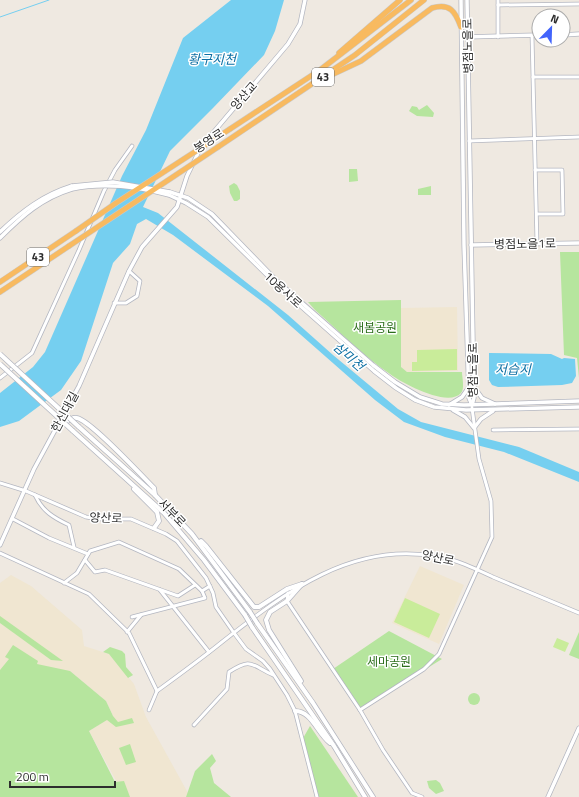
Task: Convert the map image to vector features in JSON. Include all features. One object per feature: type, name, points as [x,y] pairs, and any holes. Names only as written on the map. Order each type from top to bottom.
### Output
[{"type":"highway","points":[[337,58],[341,51],[400,0]]},
{"type":"highway","name":"봉영로","points":[[0,282],[116,203],[337,58],[411,0]]},
{"type":"highway","name":"봉영로","points":[[0,292],[356,55],[424,0]]},
{"type":"highway","points":[[314,83],[361,61],[432,8],[442,7],[454,11],[461,27]]},
{"type":"main road","name":"서부로","points":[[0,354],[155,495],[192,534],[258,623],[313,703]]},
{"type":"main road","name":"서부로","points":[[0,364],[164,513],[183,534],[245,615],[334,746]]},
{"type":"main road","points":[[62,419],[66,422],[71,418],[79,418],[90,426],[154,488],[155,495]]},
{"type":"main road","points":[[115,468],[157,512],[159,521],[154,528]]},
{"type":"main road","points":[[192,534],[206,546],[254,607],[259,607],[287,589],[302,584]]},
{"type":"main road","points":[[302,584],[287,601],[267,615],[267,625],[292,664],[313,703],[373,797]]},
{"type":"main road","points":[[295,711],[300,711],[308,716],[324,738],[334,746],[365,797]]},
{"type":"street","name":"양산교","points":[[156,231],[174,210],[181,197],[187,176],[201,147],[288,44],[300,24],[305,0]]},
{"type":"street","name":"병점노을로","points":[[461,0],[465,269],[469,398],[472,405]]},
{"type":"street","name":"병점노을로","points":[[467,0],[474,387],[474,398],[472,405]]},
{"type":"street","points":[[498,0],[498,36]]},
{"type":"street","points":[[498,5],[579,4]]},
{"type":"street","points":[[461,18],[467,18]]},
{"type":"street","points":[[461,38],[531,36]]},
{"type":"street","points":[[532,48],[537,244]]},
{"type":"street","points":[[461,56],[468,55]]},
{"type":"street","points":[[533,77],[579,77]]},
{"type":"street","points":[[462,119],[465,121],[469,119]]},
{"type":"street","points":[[469,141],[579,137]]},
{"type":"street","points":[[0,378],[32,354],[104,191],[115,170],[132,146]]},
{"type":"street","points":[[463,160],[468,159],[470,161]]},
{"type":"street","points":[[535,170],[562,170],[564,214],[537,214]]},
{"type":"street","name":"10용사로","points":[[0,232],[36,201],[51,193],[72,187],[113,182],[170,193],[198,204],[212,214],[277,281],[385,375],[420,397],[451,407],[579,401]]},
{"type":"street","name":"10용사로","points":[[0,238],[32,208],[72,187]]},
{"type":"street","name":"10용사로","points":[[181,197],[220,228],[279,287],[386,381],[408,396],[423,403],[473,410],[579,407]]},
{"type":"street","points":[[195,208],[195,205],[198,204]]},
{"type":"street","points":[[464,221],[471,222]]},
{"type":"street","name":"한신대길","points":[[0,545],[26,491],[34,469],[79,386],[129,271],[142,248],[156,231]]},
{"type":"street","name":"병점노을1로","points":[[471,245],[579,243]]},
{"type":"street","points":[[465,269],[470,268],[472,270]]},
{"type":"street","points":[[114,303],[126,303],[137,296],[140,281],[129,271]]},
{"type":"street","points":[[474,428],[465,417],[451,407],[462,397],[469,387],[474,387],[483,399],[496,404]]},
{"type":"street","points":[[360,710],[424,669],[439,654],[492,537],[491,501],[479,459],[472,405]]},
{"type":"street","points":[[474,428],[481,419],[496,410]]},
{"type":"street","points":[[493,430],[579,429]]},
{"type":"street","name":"양산로","points":[[0,483],[26,491],[86,517],[98,519],[131,519],[154,528],[177,541],[190,556],[210,586],[216,607],[234,633],[246,649],[263,662],[275,676],[287,695],[295,711],[317,797]]},
{"type":"street","points":[[35,495],[40,506],[55,519],[69,525],[74,547]]},
{"type":"street","points":[[13,519],[49,538],[88,554]]},
{"type":"street","points":[[64,583],[77,573],[90,551],[119,542],[179,569],[202,591],[205,598],[132,617]]},
{"type":"street","points":[[0,553],[89,594],[127,632],[157,691],[149,710]]},
{"type":"street","name":"양산로","points":[[157,691],[302,584],[346,563],[389,554],[407,553],[440,557],[477,570],[579,613]]},
{"type":"street","points":[[85,560],[96,572],[105,570],[178,596],[195,585]]},
{"type":"street","points":[[202,591],[210,586]]},
{"type":"street","points":[[160,590],[209,652]]},
{"type":"street","points":[[288,593],[287,601],[360,710],[384,750],[412,792],[422,797]]},
{"type":"street","points":[[127,632],[141,615]]},
{"type":"street","points":[[194,725],[227,689],[229,672],[242,663],[250,663],[275,676]]},
{"type":"street","points":[[548,797],[579,728]]},
{"type":"street","points":[[412,792],[412,797]]},
{"type":"shaded area","points":[[457,307],[458,371],[407,372],[401,367],[401,308]]},
{"type":"shaded area","points":[[420,566],[464,585],[439,644],[392,623]]},
{"type":"shaded area","points":[[11,575],[31,586],[82,630],[84,646],[109,654],[134,684],[146,717],[188,793],[186,797],[125,797],[89,731],[113,716],[106,701],[70,671],[0,684],[0,583]]},
{"type":"green space","points":[[427,105],[434,113],[433,117],[417,116],[409,111],[412,106],[417,107],[419,110]]},
{"type":"green space","points":[[349,169],[357,169],[358,181],[349,182]]},
{"type":"green space","points":[[234,183],[240,191],[240,199],[237,201],[234,201],[230,193],[229,186]]},
{"type":"green space","points":[[431,186],[431,195],[418,195],[418,189]]},
{"type":"green space","points":[[560,252],[579,252],[579,378],[577,358],[564,355]]},
{"type":"green space","name":"새봄공원","points":[[401,300],[401,367],[407,372],[462,372],[462,391],[455,397],[446,398],[436,396],[414,388],[396,378],[361,351],[308,302]]},
{"type":"green space","points":[[457,349],[457,370],[412,371],[412,362],[417,362],[417,350]]},
{"type":"green space","points":[[405,598],[440,614],[429,638],[394,622]]},
{"type":"green space","points":[[0,616],[63,661],[51,660],[0,623]]},
{"type":"green space","name":"세마공원","points":[[389,631],[442,659],[360,710],[333,669]]},
{"type":"green space","points":[[579,632],[579,659],[569,655]]},
{"type":"green space","points":[[557,638],[569,643],[565,652],[553,647]]},
{"type":"green space","points":[[13,645],[38,661],[37,664],[70,671],[106,701],[113,716],[118,722],[132,718],[134,723],[116,727],[107,720],[89,731],[115,782],[124,781],[130,797],[0,797],[0,670],[9,659],[5,657]]},
{"type":"green space","points":[[110,647],[122,651],[125,654],[126,667],[133,675],[128,678],[109,654],[103,652]]},
{"type":"green space","points":[[474,693],[478,695],[480,699],[478,703],[474,705],[470,703],[468,699],[470,695]]},
{"type":"green space","points":[[310,726],[358,797],[317,797],[302,740]]},
{"type":"green space","points":[[130,744],[136,762],[126,765],[119,748]]},
{"type":"green space","points":[[212,754],[216,761],[210,768],[214,783],[231,797],[186,797],[195,771]]},
{"type":"green space","points":[[436,780],[440,783],[444,791],[436,794],[429,788],[427,781]]},
{"type":"water","name":"황구지천","points":[[231,0],[284,0],[275,31],[264,55],[170,151],[143,207],[158,213],[288,315],[398,409],[421,422],[519,447],[579,472],[579,482],[504,452],[445,437],[404,422],[375,400],[268,306],[173,235],[146,219],[137,224],[130,244],[113,263],[81,361],[61,390],[19,421],[0,427],[0,393],[33,367],[45,352],[122,176],[146,130],[183,38]]},
{"type":"water","name":"저습지","points":[[489,353],[551,354],[562,359],[575,359],[576,376],[572,383],[562,385],[498,387],[492,385],[489,380]]},
{"type":"waterway","points":[[0,17],[49,0]]},
{"type":"water label","name":"삼미천","points":[[349,356]]}]
